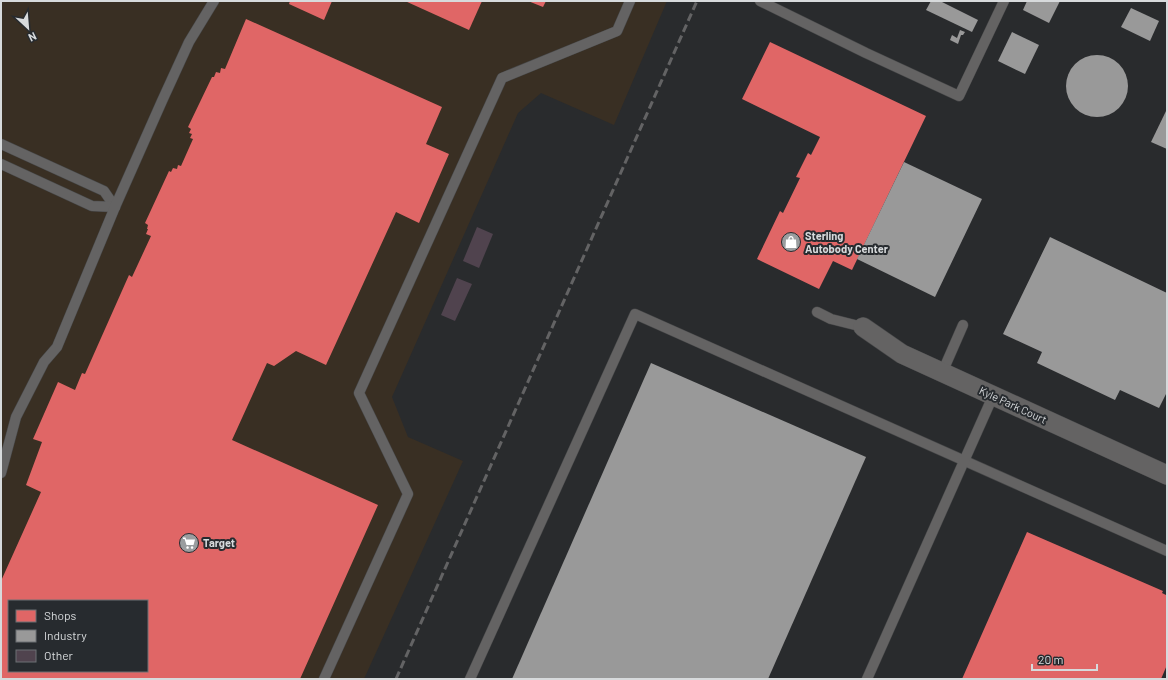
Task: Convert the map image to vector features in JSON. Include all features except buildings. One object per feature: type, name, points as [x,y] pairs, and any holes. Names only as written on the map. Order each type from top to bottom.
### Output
[{"type":"street","name":"Kyle Park Court","points":[[863,327],[902,354],[1167,475]]},
{"type":"lane","points":[[1,473],[16,417],[44,362],[57,347],[115,207],[189,42],[214,1]]},
{"type":"lane","points":[[324,679],[408,494],[359,393],[502,78],[617,32],[630,1]]},
{"type":"lane","points":[[760,1],[866,53],[959,96],[1004,1]]},
{"type":"lane","points":[[1,144],[104,191],[115,207]]},
{"type":"lane","points":[[1,164],[92,206],[115,207]]},
{"type":"lane","points":[[817,312],[831,319],[863,327]]},
{"type":"lane","points":[[470,679],[634,314],[1167,552]]},
{"type":"lane","points":[[942,372],[963,325]]},
{"type":"lane","points":[[867,679],[993,396]]},
{"type":"shaded area","points":[[1,1],[667,1],[614,125],[541,93],[518,113],[392,397],[408,437],[463,461],[364,679],[1,679]]},
{"type":"railway","points":[[396,679],[697,1]]},
{"type":"place","name":"Sterling Autobody Center","points":[[791,242]]},
{"type":"place","name":"Target","points":[[189,543]]}]
